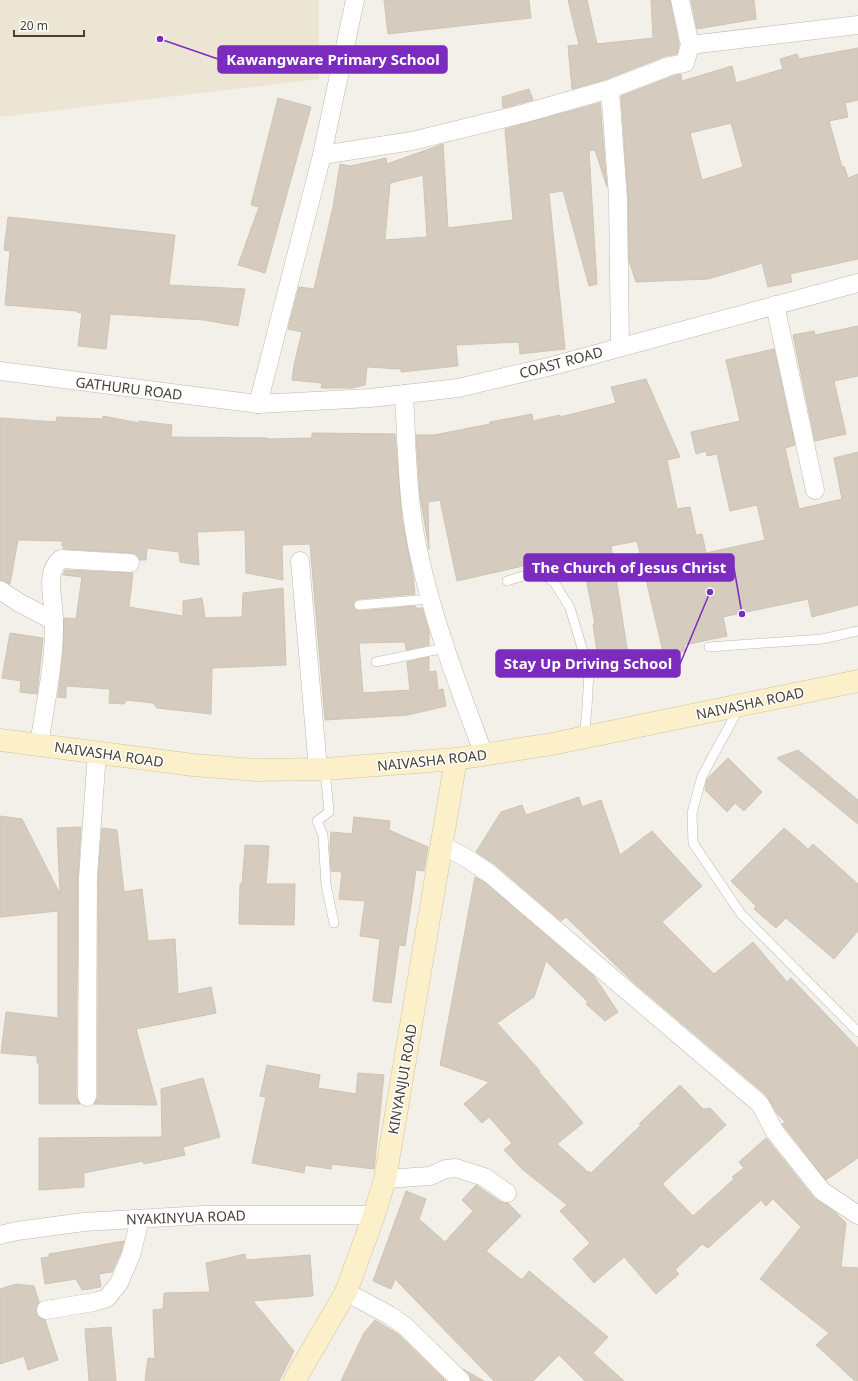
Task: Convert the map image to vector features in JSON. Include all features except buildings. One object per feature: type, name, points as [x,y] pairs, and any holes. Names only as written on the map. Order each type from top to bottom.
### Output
[{"type":"main road","name":"NAIVASHA ROAD","points":[[0,740],[193,766],[250,770],[322,769],[456,759],[484,755],[584,737],[858,681]]},
{"type":"main road","name":"KINYANJUI ROAD","points":[[294,1381],[346,1292],[374,1215],[385,1179],[456,759]]},
{"type":"street","points":[[258,404],[322,155],[355,0]]},
{"type":"street","points":[[322,155],[412,141],[522,114],[610,90],[670,66],[685,63],[690,45],[680,0]]},
{"type":"street","points":[[690,45],[858,25]]},
{"type":"street","points":[[610,90],[618,197],[620,347]]},
{"type":"street","name":"COAST ROAD","points":[[258,404],[370,398],[458,388],[552,366],[858,283]]},
{"type":"street","points":[[775,305],[815,490]]},
{"type":"street","name":"GATHURU ROAD","points":[[0,372],[258,404]]},
{"type":"street","points":[[404,394],[409,493],[419,558],[445,648],[484,755]]},
{"type":"street","points":[[39,745],[54,650],[51,577],[53,567],[61,559],[130,563]]},
{"type":"street","points":[[300,561],[322,769]]},
{"type":"street","points":[[0,590],[18,602],[54,621]]},
{"type":"street","points":[[87,1097],[88,877],[97,753]]},
{"type":"street","points":[[442,845],[468,859],[490,874],[760,1104],[775,1132],[822,1191],[858,1215]]},
{"type":"street","points":[[385,1179],[430,1176],[446,1169],[456,1168],[484,1177],[506,1193]]},
{"type":"street","name":"NYAKINYUA ROAD","points":[[0,1235],[17,1231],[84,1222],[204,1215],[374,1215]]},
{"type":"street","points":[[46,1310],[94,1302],[107,1298],[119,1283],[131,1255],[135,1245],[140,1219]]},
{"type":"street","points":[[346,1292],[389,1315],[405,1326],[461,1381]]},
{"type":"lane","points":[[507,581],[523,576],[544,575],[554,582],[570,608],[589,671],[584,737]]},
{"type":"lane","points":[[359,605],[430,599]]},
{"type":"lane","points":[[708,647],[822,639],[858,631]]},
{"type":"lane","points":[[376,662],[445,648]]},
{"type":"lane","points":[[741,705],[702,776],[692,813],[693,843],[741,914],[858,1032]]},
{"type":"lane","points":[[322,769],[329,812],[317,821],[323,835],[326,885],[334,923]]},
{"type":"shaded area","points":[[0,0],[319,0],[319,79],[0,117]]},
{"type":"place","name":"Kawangware Primary School","points":[[160,39]]},
{"type":"place","name":"Stay Up Driving School","points":[[710,592]]},
{"type":"place","name":"The Church of Jesus Christ","points":[[742,614]]}]
